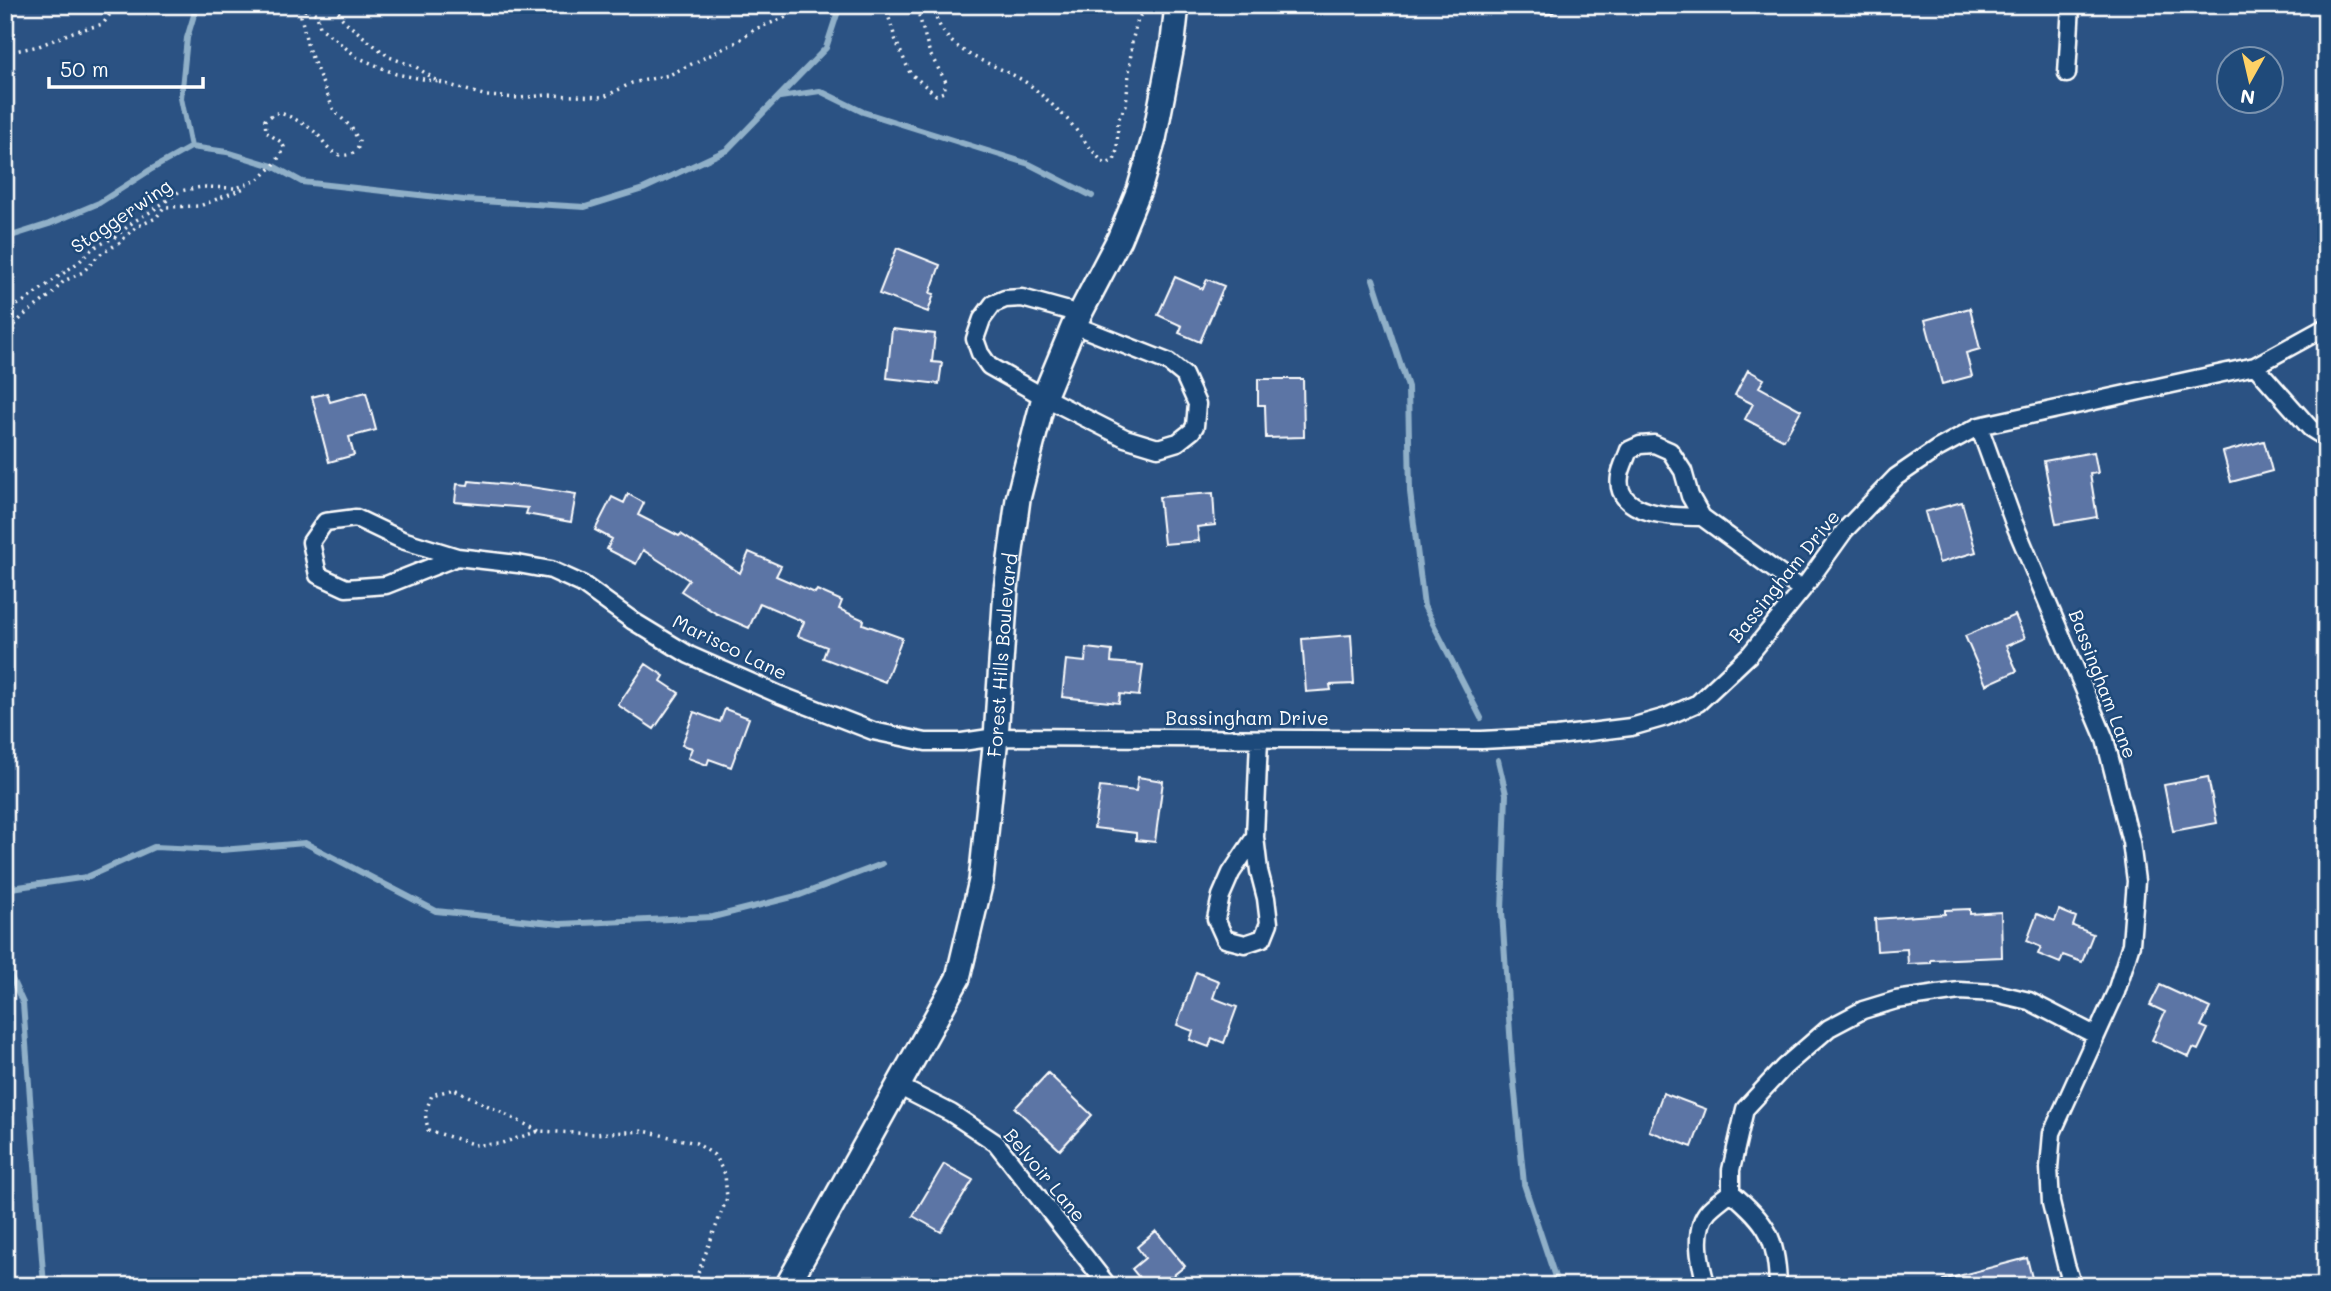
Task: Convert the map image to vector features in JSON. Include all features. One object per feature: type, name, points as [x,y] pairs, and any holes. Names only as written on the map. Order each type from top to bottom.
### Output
[{"type":"main road","name":"Forest Hills Boulevard","points":[[788,1286],[958,978],[981,881],[996,737],[1006,589],[1018,499],[1044,397],[1077,320],[1119,239],[1139,190],[1154,139],[1173,41],[1177,5]]},
{"type":"street","points":[[2067,74],[2071,5]]},
{"type":"street","points":[[1022,298],[1077,320],[1168,362],[1184,375],[1197,404],[1192,431],[1178,442],[1158,448],[1143,445],[1044,397],[989,366],[975,339],[982,319],[993,304],[1005,299],[1022,298]]},
{"type":"street","name":"Bassingham Drive","points":[[996,737],[1482,740],[1557,736],[1631,727],[1666,717],[1698,703],[1751,654],[1845,530],[1896,477],[1937,449],[1979,426],[2255,366],[2326,327]]},
{"type":"street","points":[[2255,366],[2310,428],[2326,438]]},
{"type":"street","name":"Bassingham Lane","points":[[1979,426],[2014,523],[2105,739],[2131,842],[2136,881],[2131,944],[2116,992],[2052,1133],[2050,1203],[2073,1286]]},
{"type":"street","points":[[1702,517],[1672,516],[1632,505],[1622,495],[1620,485],[1620,476],[1629,450],[1640,444],[1654,444],[1670,451],[1683,471],[1690,496],[1702,517],[1802,590]]},
{"type":"street","name":"Marisco Lane","points":[[457,557],[386,585],[346,588],[318,575],[311,542],[325,522],[356,518],[402,540],[457,557],[551,570],[582,584],[633,621],[690,655],[780,695],[873,731],[926,743],[996,737]]},
{"type":"street","points":[[1255,837],[1231,873],[1220,896],[1216,919],[1225,939],[1245,944],[1263,938],[1269,923],[1255,837],[1259,739]]},
{"type":"street","points":[[1778,1286],[1777,1264],[1771,1238],[1756,1214],[1731,1192],[1731,1170],[1745,1109],[1784,1067],[1829,1028],[1863,1010],[1896,1000],[1959,991],[1995,993],[2029,1001],[2095,1035]]},
{"type":"street","name":"Belvoir Lane","points":[[900,1087],[951,1113],[996,1143],[1108,1286]]},
{"type":"street","points":[[1707,1286],[1698,1239],[1706,1212],[1731,1192]]},
{"type":"path","points":[[5,53],[39,46],[73,32],[103,24],[119,5]]},
{"type":"path","points":[[336,5],[340,16],[350,26],[389,57],[416,67],[439,82]]},
{"type":"path","points":[[5,334],[64,281],[83,272],[99,255],[136,228],[156,218],[164,207],[200,206],[251,186],[272,166],[284,147],[266,132],[264,126],[265,120],[275,113],[287,114],[315,132],[331,152],[340,155],[353,153],[359,146],[359,141],[351,127],[334,111],[318,79],[308,48],[302,16],[307,7],[317,15],[320,27],[357,57],[396,74],[439,82],[487,96],[520,98],[548,95],[604,97],[632,83],[668,75],[737,42],[755,29],[784,18],[802,5]]},
{"type":"path","points":[[885,5],[910,73],[936,94],[944,92],[946,82],[930,54],[916,5]]},
{"type":"path","points":[[932,5],[939,26],[960,50],[970,57],[1020,78],[1034,88],[1058,109],[1105,164],[1114,161],[1117,150],[1118,120],[1126,105],[1132,42],[1145,5]]},
{"type":"path","name":"Staggerwing","points":[[5,313],[80,261],[93,248],[114,237],[180,191],[202,187],[236,188],[258,180]]},
{"type":"path","points":[[538,1131],[454,1089],[432,1096],[425,1114],[428,1130],[476,1145],[499,1144],[538,1131],[594,1134],[644,1132],[696,1143],[714,1155],[725,1174],[727,1198],[693,1286]]},
{"type":"building","points":[[897,248],[940,265],[930,293],[934,294],[928,312],[879,294]]},
{"type":"building","points":[[1175,277],[1203,289],[1207,279],[1224,286],[1200,342],[1179,333],[1182,326],[1158,315]]},
{"type":"building","points":[[1970,308],[1980,349],[1966,353],[1972,376],[1942,384],[1925,320]]},
{"type":"building","points":[[892,329],[935,334],[932,362],[942,363],[939,384],[887,378]]},
{"type":"building","points":[[1748,370],[1764,379],[1759,387],[1801,410],[1784,440],[1745,419],[1753,404],[1735,395]]},
{"type":"building","points":[[1258,379],[1303,379],[1304,437],[1266,438],[1265,405],[1258,405]]},
{"type":"building","points":[[366,392],[376,430],[349,437],[354,455],[329,462],[312,397],[327,393],[330,402]]},
{"type":"building","points":[[2264,441],[2272,471],[2231,482],[2223,452]]},
{"type":"building","points":[[2094,452],[2098,473],[2090,474],[2097,517],[2056,524],[2044,461]]},
{"type":"building","points":[[469,481],[576,494],[571,522],[526,514],[528,508],[455,502],[457,484],[468,485]]},
{"type":"building","points":[[1213,493],[1215,525],[1197,527],[1199,541],[1164,544],[1159,497]]},
{"type":"building","points":[[628,494],[644,503],[638,515],[679,536],[681,534],[740,573],[749,552],[781,566],[776,576],[842,601],[839,609],[864,620],[863,624],[902,638],[885,682],[823,658],[827,647],[798,636],[804,622],[760,603],[749,628],[717,614],[681,591],[689,580],[643,550],[636,564],[607,549],[612,539],[595,530],[612,497],[624,503]]},
{"type":"building","points":[[1962,502],[1976,552],[1939,563],[1925,512]]},
{"type":"building","points":[[2015,615],[2025,638],[2006,646],[2017,671],[1986,685],[1965,636]]},
{"type":"building","points":[[1351,635],[1354,684],[1330,685],[1331,690],[1306,692],[1302,639]]},
{"type":"building","points":[[1086,648],[1112,651],[1111,662],[1143,665],[1139,696],[1120,694],[1119,703],[1062,697],[1066,660],[1085,662]]},
{"type":"building","points":[[646,664],[664,676],[661,681],[679,693],[654,729],[618,705]]},
{"type":"building","points":[[725,709],[749,718],[731,767],[709,759],[707,765],[688,758],[692,748],[682,745],[694,712],[720,722]]},
{"type":"building","points":[[1138,777],[1163,781],[1155,842],[1136,840],[1136,833],[1094,828],[1100,787],[1136,791]]},
{"type":"building","points":[[2208,777],[2217,823],[2173,831],[2164,785]]},
{"type":"building","points":[[1970,909],[1970,914],[2001,912],[2002,957],[1931,960],[1931,963],[1908,964],[1907,949],[1877,951],[1875,919],[1945,914],[1945,910]]},
{"type":"building","points":[[2059,910],[2076,917],[2073,926],[2093,934],[2082,962],[2063,955],[2060,963],[2038,954],[2041,947],[2027,941],[2037,914],[2055,921]]},
{"type":"building","points":[[1196,972],[1219,981],[1213,998],[1237,1007],[1224,1043],[1212,1038],[1209,1047],[1190,1040],[1193,1031],[1177,1025]]},
{"type":"building","points":[[2160,985],[2210,1008],[2201,1026],[2208,1029],[2198,1050],[2193,1048],[2189,1057],[2152,1040],[2165,1012],[2150,1005]]},
{"type":"building","points":[[1048,1073],[1092,1115],[1060,1150],[1015,1108]]},
{"type":"building","points":[[1663,1093],[1706,1109],[1692,1147],[1649,1131]]},
{"type":"building","points":[[944,1164],[973,1180],[941,1232],[913,1216]]},
{"type":"building","points":[[1156,1231],[1185,1266],[1160,1286],[1146,1286],[1132,1269],[1145,1258],[1137,1247]]},
{"type":"building","points":[[2027,1258],[2034,1286],[1944,1286],[1943,1280]]},
{"type":"waterway","points":[[191,147],[181,98],[187,38],[197,5]]},
{"type":"waterway","points":[[5,238],[49,224],[99,203],[191,147],[227,152],[273,166],[302,182],[464,200],[585,207],[643,189],[727,150],[826,48],[840,5]]},
{"type":"waterway","points":[[780,97],[820,91],[863,112],[1029,164],[1092,196]]},
{"type":"waterway","points":[[1373,279],[1408,387],[1410,492],[1424,606],[1481,718]]},
{"type":"waterway","points":[[1498,760],[1506,794],[1502,912],[1512,1063],[1524,1184],[1558,1286]]},
{"type":"waterway","points":[[5,889],[87,877],[154,847],[221,850],[305,843],[436,911],[560,924],[713,917],[800,895],[882,864]]},
{"type":"waterway","points":[[5,964],[23,1003],[44,1286]]}]
